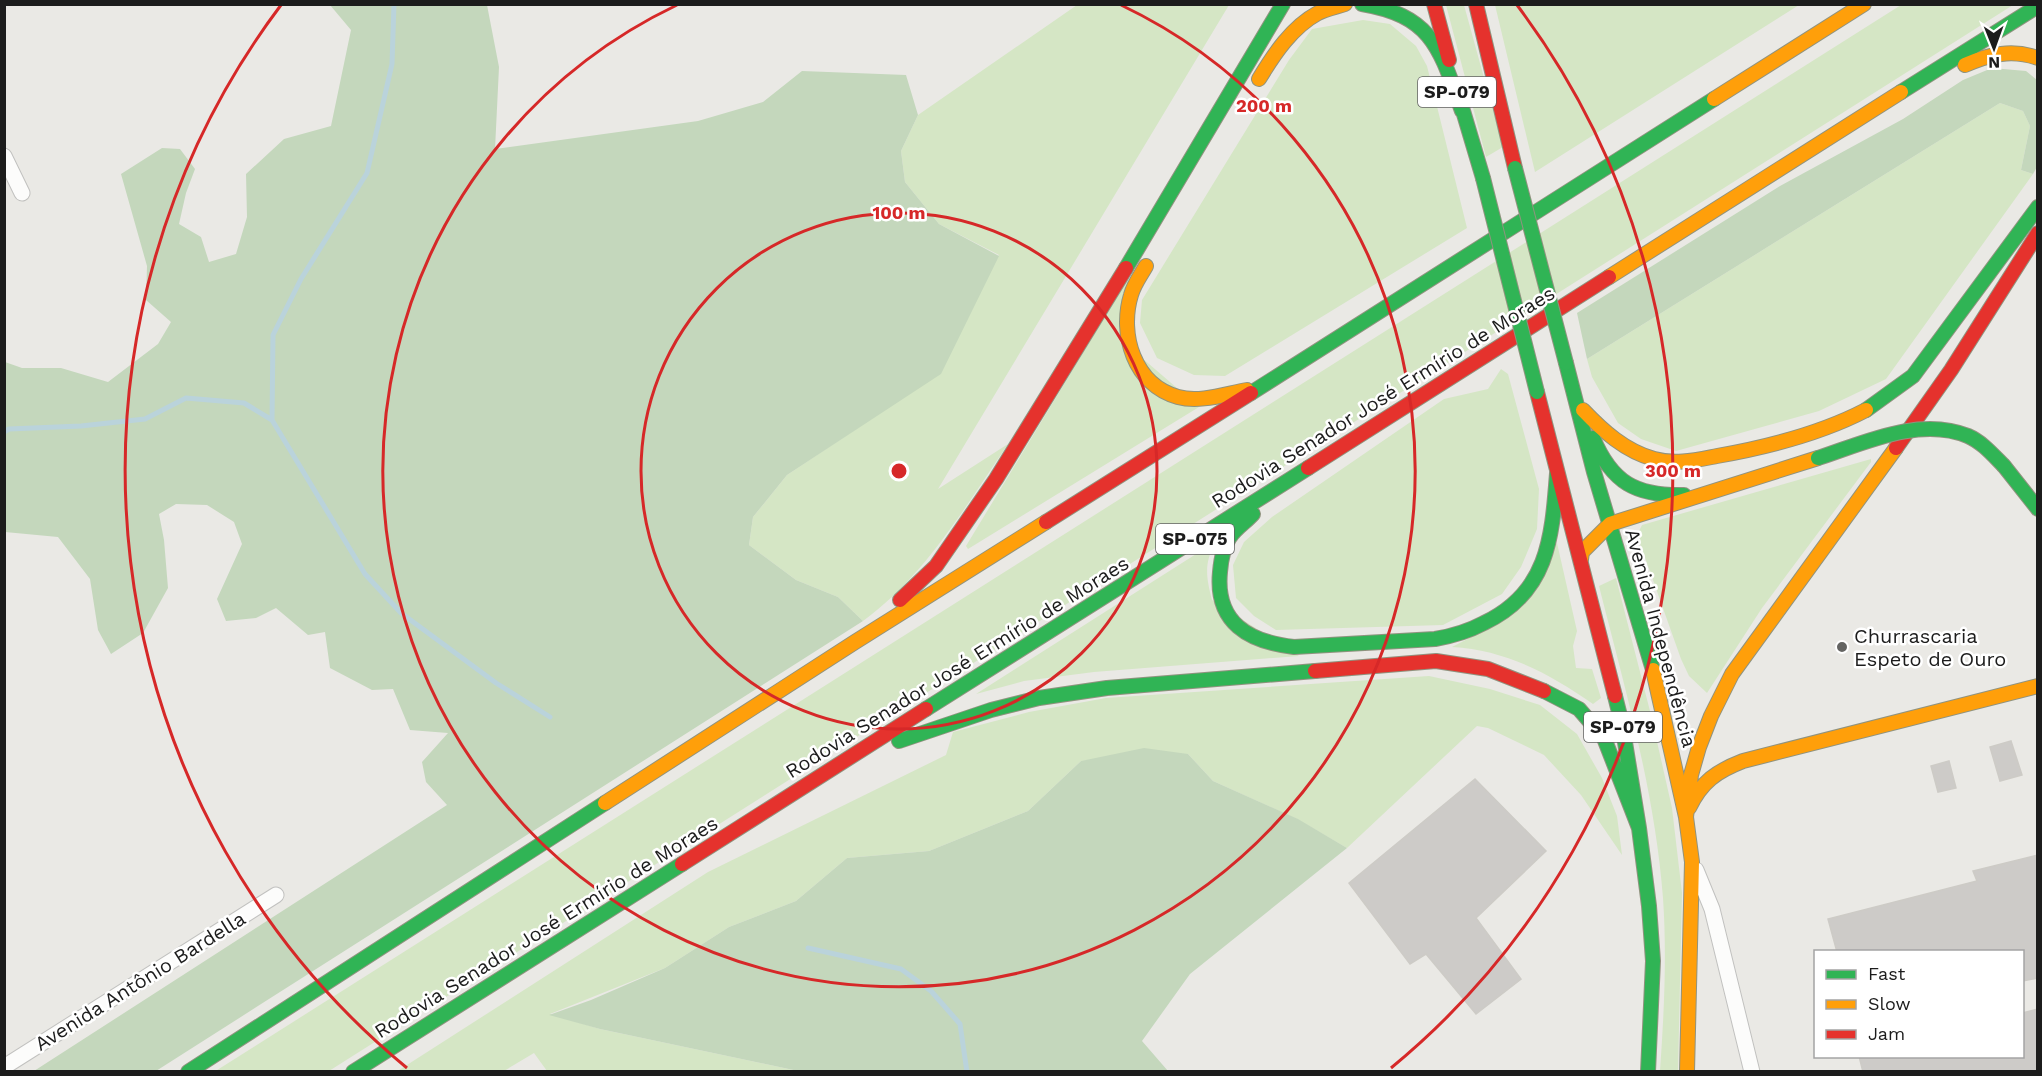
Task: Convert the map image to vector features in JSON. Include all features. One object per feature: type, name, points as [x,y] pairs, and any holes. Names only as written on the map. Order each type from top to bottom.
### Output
[{"type":"main road","points":[[855,642],[936,566],[996,479],[1122,276],[1283,4]]},
{"type":"main road","points":[[1249,95],[1273,55],[1293,33],[1317,13],[1345,4]]},
{"type":"main road","points":[[1362,4],[1383,6],[1411,18],[1431,38],[1443,60],[1462,111]]},
{"type":"main road","name":"SP-079","points":[[1434,4],[1462,111],[1483,178],[1622,724],[1649,906],[1653,961],[1648,1071]]},
{"type":"main road","name":"SP-079","points":[[1476,4],[1515,168],[1567,367]]},
{"type":"main road","points":[[188,1071],[855,642],[1864,4]]},
{"type":"main road","name":"Rodovia Senador José Ermírio de Moraes","points":[[353,1071],[845,762],[2037,6]]},
{"type":"main road","points":[[1877,106],[1995,52],[2016,52],[2037,58]]},
{"type":"main road","points":[[1583,410],[1600,429],[1626,447],[1639,454],[1669,463],[1758,448],[1822,428],[1864,411],[1890,397],[1913,376],[2037,207]]},
{"type":"main road","points":[[1686,817],[1691,775],[1696,756],[1711,716],[1732,674],[1893,454],[1951,370],[2037,233]]},
{"type":"main road","points":[[1152,255],[1131,295],[1128,318],[1129,344],[1135,362],[1146,378],[1157,389],[1179,398],[1212,397],[1263,386]]},
{"type":"main road","points":[[1567,367],[1600,457],[1610,472],[1620,481],[1661,495],[1703,494]]},
{"type":"main road","name":"Avenida Independência","points":[[1567,367],[1656,681],[1686,817],[1692,862],[1687,1071]]},
{"type":"main road","points":[[1581,559],[1582,552],[1610,524],[1886,437],[1923,429],[1942,429],[1968,436],[1986,448],[2004,466],[2037,509]]},
{"type":"main road","points":[[1284,483],[1230,537],[1219,570],[1220,599],[1233,624],[1255,640],[1287,648],[1444,637],[1486,624],[1520,600],[1533,582],[1544,556],[1553,520],[1557,473]]},
{"type":"main road","points":[[845,762],[931,729],[991,710],[1050,697],[1107,688],[1436,661],[1488,669],[1538,688],[1579,709],[1604,738],[1639,828]]},
{"type":"main road","points":[[1686,817],[1701,785],[1719,769],[1743,760],[2037,686]]},
{"type":"street","points":[[4,156],[22,193]]},
{"type":"street","points":[[1692,862],[1712,909],[1752,1071]]},
{"type":"street","name":"Avenida Antônio Bardella","points":[[4,1067],[276,895]]},
{"type":"green space","points":[[1495,4],[1799,5],[1535,172]]},
{"type":"green space","points":[[330,5],[487,5],[499,67],[495,149],[698,121],[763,102],[802,71],[906,75],[918,115],[901,151],[905,182],[939,224],[999,256],[941,374],[787,475],[753,517],[749,545],[796,580],[838,597],[863,621],[156,1071],[34,1071],[447,805],[426,782],[422,762],[448,733],[410,730],[393,689],[372,690],[330,668],[325,632],[308,635],[276,608],[256,618],[226,621],[217,599],[242,544],[234,522],[207,505],[176,504],[159,514],[164,540],[168,588],[143,633],[111,654],[98,630],[90,579],[58,537],[5,532],[5,362],[22,368],[61,368],[108,382],[158,344],[171,322],[146,300],[147,266],[121,174],[162,148],[180,149],[195,169],[186,193],[179,224],[201,237],[209,262],[236,254],[247,217],[246,174],[284,139],[331,126],[351,30]]},
{"type":"green space","points":[[1077,5],[1229,5],[938,489],[1008,444],[960,516],[925,562],[885,603],[863,621],[838,597],[796,580],[749,545],[753,517],[787,475],[865,423],[999,255],[939,224],[905,182],[901,151],[918,115]]},
{"type":"green space","points":[[1446,5],[1464,5],[1503,147],[1486,157]]},
{"type":"green space","points":[[1901,5],[2013,5],[329,1071],[214,1072]]},
{"type":"green space","points":[[1363,20],[1390,24],[1416,46],[1427,66],[1467,228],[1225,376],[1194,375],[1157,358],[1140,323],[1142,300],[1289,60],[1312,29]]},
{"type":"green space","points":[[1992,68],[2026,71],[2037,80],[2038,165],[2033,174],[2021,170],[2030,126],[2023,111],[2000,103],[1587,359],[1577,313],[1780,186],[1903,119],[1963,80]]},
{"type":"green space","points":[[2000,103],[2023,111],[2030,126],[2021,170],[2033,174],[1886,379],[1819,411],[1676,451],[1641,439],[1618,423],[1592,377],[1587,359]]},
{"type":"green space","points":[[1129,277],[1120,339],[1199,407],[968,549],[966,546]]},
{"type":"green space","points":[[1501,369],[1508,374],[1539,489],[1537,529],[1521,567],[1502,594],[1443,625],[1276,630],[1254,616],[1236,598],[1233,565],[1244,542],[1272,517],[1444,399],[1488,389]]},
{"type":"green space","points":[[1871,459],[1762,608],[1707,693],[1689,676],[1681,659],[1637,535],[1642,525]]},
{"type":"green space","points":[[1215,542],[1207,571],[1212,600],[1299,656],[1094,672],[1024,681],[976,694]]},
{"type":"green space","points":[[1557,543],[1577,631],[1573,646],[1576,668],[1592,669],[1601,698],[1593,704],[1527,665],[1491,653],[1452,647],[1483,631]]},
{"type":"green space","points":[[1616,578],[1672,808],[1682,893],[1678,1071],[1660,1071],[1665,941],[1659,858],[1638,741],[1599,586]]},
{"type":"green space","points":[[1429,676],[1490,689],[1540,705],[1577,734],[1602,778],[1617,816],[1622,855],[1581,795],[1544,755],[1488,728],[1477,726],[1347,848],[1297,819],[1213,781],[1188,754],[1081,761],[1028,811],[929,851],[847,858],[796,901],[729,927],[665,968],[550,1014],[600,1029],[798,1071],[547,1071],[534,1053],[504,1071],[396,1072],[708,872],[946,755],[953,732],[1029,712],[1106,698]]},
{"type":"green space","points":[[1144,748],[1188,754],[1213,781],[1298,819],[1347,848],[1190,974],[1142,1041],[1168,1071],[798,1071],[600,1029],[549,1015],[591,1000],[665,968],[729,927],[796,901],[847,858],[929,851],[1028,811],[1081,761]]},
{"type":"building","points":[[2011,741],[2022,775],[2000,781],[1990,747]]},
{"type":"building","points":[[1949,761],[1956,788],[1938,792],[1931,766]]},
{"type":"building","points":[[1475,779],[1546,851],[1476,918],[1521,979],[1476,1014],[1426,954],[1410,964],[1349,883]]},
{"type":"building","points":[[2038,855],[2038,978],[2024,981],[2024,950],[1836,950],[1828,919],[1977,881],[1973,871]]},
{"type":"building","points":[[2038,1009],[2038,1072],[1863,1072],[1860,1058],[2024,1058],[2024,1012]]},
{"type":"waterway","points":[[394,4],[392,64],[367,173],[301,279],[273,335],[272,420],[365,574],[401,613],[496,683],[550,717]]},
{"type":"waterway","points":[[4,432],[9,429],[81,426],[145,419],[186,398],[244,403],[272,420]]},
{"type":"waterway","points":[[808,948],[901,969],[931,991],[960,1024],[967,1072]]},
{"type":"traffic: fast","points":[[1126,268],[1283,4]]},
{"type":"traffic: fast","points":[[1362,4],[1404,17],[1419,27],[1439,53],[1462,111]]},
{"type":"traffic: fast","points":[[1901,92],[2038,6]]},
{"type":"traffic: fast","points":[[1458,94],[1483,178]]},
{"type":"traffic: fast","points":[[1251,393],[1714,99]]},
{"type":"traffic: fast","points":[[1515,168],[1566,363]]},
{"type":"traffic: fast","points":[[1483,178],[1537,392]]},
{"type":"traffic: fast","points":[[1866,410],[1913,376],[2038,207]]},
{"type":"traffic: fast","points":[[1566,363],[1594,472],[1653,670]]},
{"type":"traffic: fast","points":[[1818,458],[1892,434],[1931,429],[1968,436],[1987,449],[2004,466]]},
{"type":"traffic: fast","points":[[1593,438],[1608,466],[1628,484],[1652,493],[1684,495]]},
{"type":"traffic: fast","points":[[2004,466],[2038,509]]},
{"type":"traffic: fast","points":[[926,709],[1308,468]]},
{"type":"traffic: fast","points":[[1253,514],[1228,541],[1220,572],[1223,605],[1229,617],[1249,635],[1294,647],[1435,639],[1461,633],[1506,610],[1522,595],[1534,579],[1549,540],[1557,473]]},
{"type":"traffic: fast","points":[[899,741],[991,710],[1039,698],[1107,688],[1315,671]]},
{"type":"traffic: fast","points":[[1544,691],[1579,709],[1604,738],[1639,828]]},
{"type":"traffic: fast","points":[[1615,696],[1622,724],[1639,828],[1649,906],[1653,961],[1648,1072]]},
{"type":"traffic: fast","points":[[188,1072],[605,803]]},
{"type":"traffic: fast","points":[[353,1072],[682,864]]},
{"type":"traffic: slow","points":[[1259,79],[1277,51],[1300,26],[1318,13],[1345,4]]},
{"type":"traffic: slow","points":[[1714,99],[1864,4]]},
{"type":"traffic: slow","points":[[1965,65],[1983,58],[2010,53],[2038,58]]},
{"type":"traffic: slow","points":[[1609,277],[1901,92]]},
{"type":"traffic: slow","points":[[1146,266],[1132,291],[1127,326],[1129,341],[1141,370],[1163,391],[1186,399],[1221,396],[1247,390]]},
{"type":"traffic: slow","points":[[1583,410],[1607,433],[1633,451],[1662,461],[1678,462],[1793,439],[1866,410]]},
{"type":"traffic: slow","points":[[1686,817],[1691,775],[1699,747],[1711,716],[1732,674],[1896,448]]},
{"type":"traffic: slow","points":[[1581,559],[1582,552],[1610,524],[1818,458]]},
{"type":"traffic: slow","points":[[605,803],[1046,522]]},
{"type":"traffic: slow","points":[[1653,670],[1686,817],[1692,862],[1687,1072]]},
{"type":"traffic: slow","points":[[1689,808],[1699,791],[1711,778],[1743,761],[2038,686]]},
{"type":"traffic: jam","points":[[1434,4],[1449,60]]},
{"type":"traffic: jam","points":[[1476,4],[1515,168]]},
{"type":"traffic: jam","points":[[1896,448],[1951,370],[2038,233]]},
{"type":"traffic: jam","points":[[900,600],[936,566],[996,479],[1126,268]]},
{"type":"traffic: jam","points":[[1308,468],[1609,277]]},
{"type":"traffic: jam","points":[[1537,392],[1615,696]]},
{"type":"traffic: jam","points":[[1046,522],[1251,393]]},
{"type":"traffic: jam","points":[[1315,671],[1436,661],[1488,669],[1544,691]]},
{"type":"traffic: jam","points":[[682,864],[926,709]]},
{"type":"place","name":"Churrascaria Espeto de Ouro","points":[[1842,647]]}]
